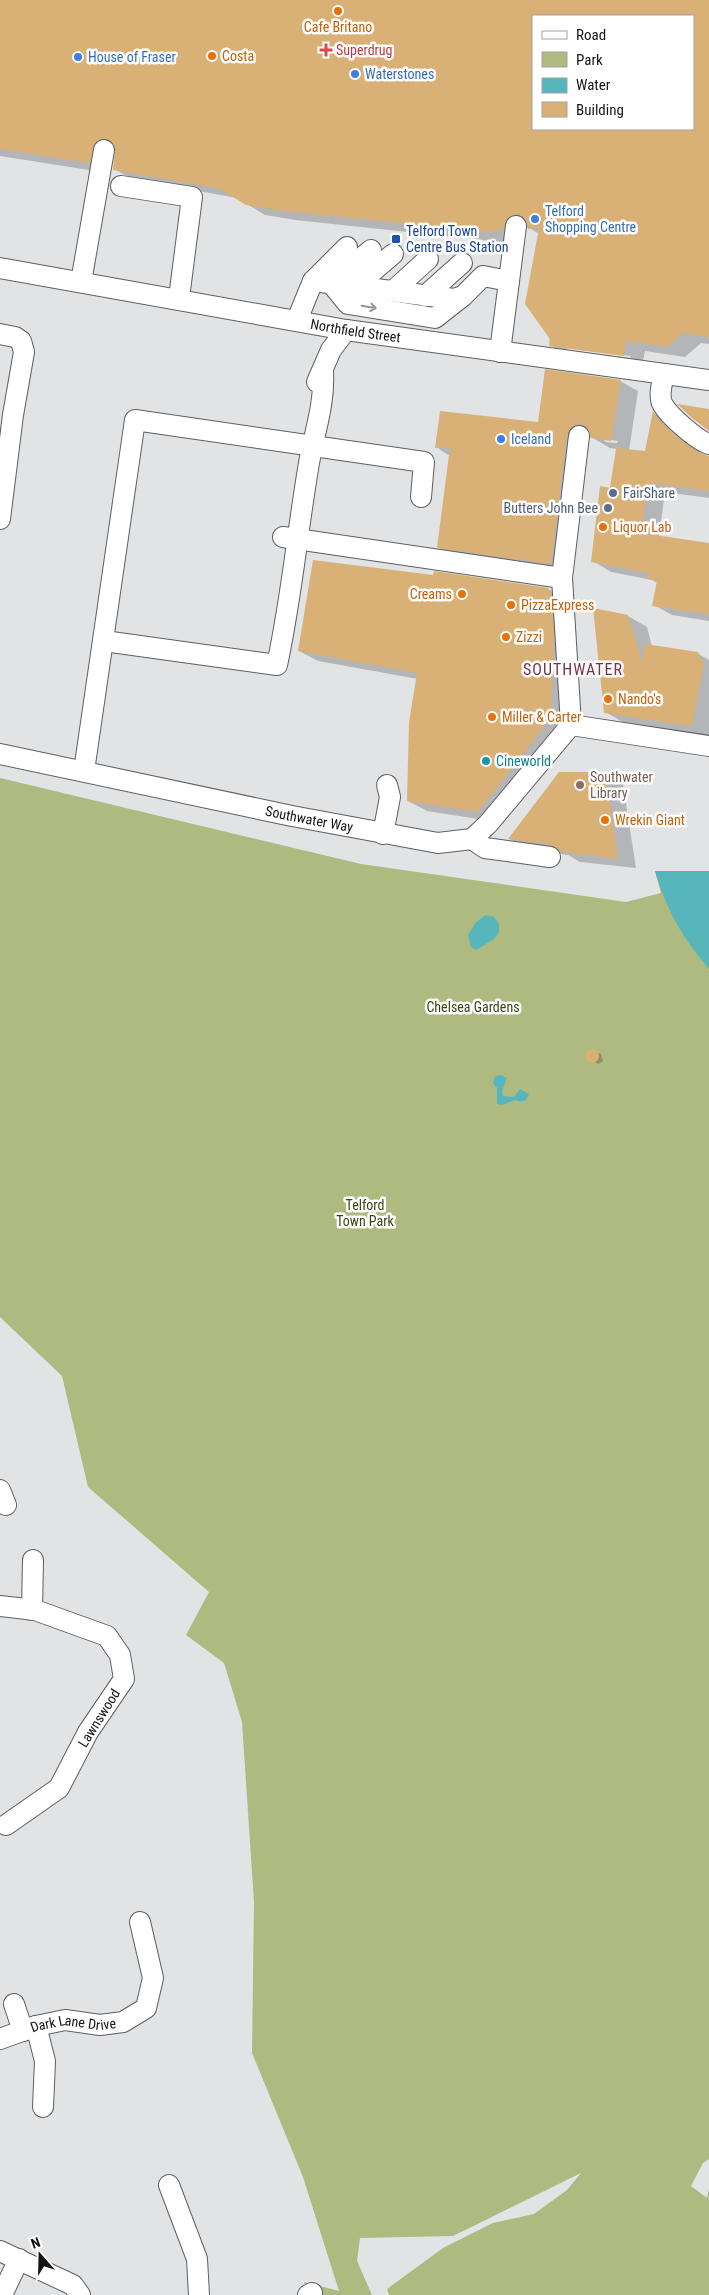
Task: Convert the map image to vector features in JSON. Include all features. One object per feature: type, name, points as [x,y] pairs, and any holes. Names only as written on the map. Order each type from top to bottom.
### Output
[{"type":"street","points":[[81,282],[104,150]]},
{"type":"street","points":[[121,186],[192,197],[179,298]]},
{"type":"street","points":[[500,352],[516,226]]},
{"type":"street","points":[[410,256],[374,288],[348,304],[434,318],[462,296],[483,276],[508,281]]},
{"type":"street","points":[[298,320],[374,288],[410,256]]},
{"type":"street","points":[[374,288],[410,256]]},
{"type":"street","points":[[374,288],[410,256]]},
{"type":"street","name":"Northfield Street","points":[[1,267],[346,330],[709,380]]},
{"type":"street","points":[[374,288],[454,300],[462,296]]},
{"type":"street","points":[[104,641],[277,665],[291,538],[312,446],[312,407],[317,380],[331,350],[346,330]]},
{"type":"street","points":[[0,334],[15,336],[21,341],[24,352],[13,415],[0,519]]},
{"type":"street","points":[[664,374],[661,394],[662,405],[683,426],[709,444]]},
{"type":"street","points":[[84,771],[135,420],[424,462],[421,497]]},
{"type":"street","points":[[550,857],[485,848],[472,839],[488,824],[571,725],[562,578],[579,436]]},
{"type":"street","points":[[291,538],[562,578]]},
{"type":"street","points":[[571,725],[709,746]]},
{"type":"street","name":"Southwater Way","points":[[0,754],[383,834],[438,843],[472,839]]},
{"type":"street","points":[[383,834],[390,798],[387,785]]},
{"type":"street","points":[[32,1610],[33,1560]]},
{"type":"street","name":"Lawnswood","points":[[0,1606],[32,1610],[107,1636],[120,1655],[124,1679],[88,1732],[59,1788],[6,1825]]},
{"type":"street","name":"Dark Lane Drive","points":[[0,2039],[65,2020],[100,2025],[123,2022],[146,2008],[153,1978],[140,1922]]},
{"type":"street","points":[[14,2004],[45,2061],[43,2107]]},
{"type":"street","points":[[169,2186],[197,2259],[199,2295]]},
{"type":"street","points":[[0,2250],[73,2285],[80,2295]]},
{"type":"street","points":[[2,2295],[19,2259]]},
{"type":"green space","name":"Telford Town Park","points":[[0,778],[361,864],[626,902],[661,893],[655,871],[709,871],[709,2159],[703,2163],[691,2186],[707,2198],[709,2189],[709,2295],[389,2295],[387,2289],[443,2248],[493,2223],[534,2214],[567,2190],[581,2173],[453,2236],[360,2238],[357,2261],[372,2295],[308,2295],[304,2282],[339,2291],[303,2177],[252,2053],[254,1902],[242,1722],[224,1663],[186,1635],[209,1592],[88,1487],[62,1376],[0,1317]]},
{"type":"water","points":[[655,871],[709,871],[709,969],[676,923],[664,898]]},
{"type":"water","points":[[486,915],[494,917],[499,924],[499,932],[494,939],[476,950],[471,947],[468,935],[476,922]]},
{"type":"water","points":[[501,1075],[507,1078],[502,1091],[503,1096],[514,1097],[520,1089],[529,1094],[526,1100],[520,1102],[515,1100],[502,1105],[497,1104],[497,1088],[493,1083],[495,1076]]},
{"type":"building","name":"Telford Shopping Centre","points":[[0,0],[709,0],[709,337],[682,333],[667,347],[626,341],[624,356],[549,346],[550,339],[525,304],[539,228],[528,229],[527,221],[518,214],[507,218],[503,230],[483,232],[276,210],[246,205],[220,189],[113,170],[115,146],[106,138],[100,139],[95,143],[90,163],[0,149]]},
{"type":"building","points":[[545,369],[621,380],[611,441],[591,438],[590,431],[581,424],[574,425],[567,434],[551,564],[437,548],[450,447],[435,448],[440,411],[538,422]]},
{"type":"building","points":[[677,404],[709,409],[709,431],[692,418]]},
{"type":"building","points":[[653,411],[663,424],[684,442],[698,452],[709,456],[709,491],[648,483],[641,533],[709,543],[709,614],[652,606],[657,581],[647,578],[648,573],[591,562],[600,486],[610,488],[616,448],[645,451]]},
{"type":"building","points":[[313,560],[433,575],[434,571],[551,590],[554,636],[551,718],[478,812],[407,801],[409,722],[417,673],[298,651]]},
{"type":"building","points":[[593,608],[628,615],[642,663],[645,644],[698,652],[704,664],[692,726],[604,713]]},
{"type":"building","points":[[559,772],[605,772],[618,859],[561,852],[552,845],[508,839]]},
{"type":"building","points":[[589,1049],[595,1049],[599,1056],[595,1063],[589,1063],[585,1059],[585,1053]]},
{"type":"place","name":"Cafe Britano","points":[[338,11]]},
{"type":"place","name":"Superdrug","points":[[326,50]]},
{"type":"place","name":"Costa","points":[[212,56]]},
{"type":"place","name":"House of Fraser","points":[[78,57]]},
{"type":"place","name":"Waterstones","points":[[355,74]]},
{"type":"place","name":"Telford Shopping Centre","points":[[535,219]]},
{"type":"place","name":"Telford Town Centre Bus Station","points":[[396,239]]},
{"type":"place","name":"Iceland","points":[[501,439]]},
{"type":"place","name":"FairShare","points":[[613,493]]},
{"type":"place","name":"Butters John Bee","points":[[608,508]]},
{"type":"place","name":"Liquor Lab","points":[[603,527]]},
{"type":"place","name":"Creams","points":[[462,594]]},
{"type":"place","name":"PizzaExpress","points":[[511,605]]},
{"type":"place","name":"Zizzi","points":[[506,637]]},
{"type":"place","name":"Nando's","points":[[608,699]]},
{"type":"place","name":"Miller & Carter","points":[[492,717]]},
{"type":"place","name":"Cineworld","points":[[486,761]]},
{"type":"place","name":"Southwater Library","points":[[580,785]]},
{"type":"place","name":"Wrekin Giant","points":[[605,820]]},
{"type":"district","name":"SOUTHWATER","points":[[573,669]]},
{"type":"park label","name":"Chelsea Gardens","points":[[473,1007]]}]
